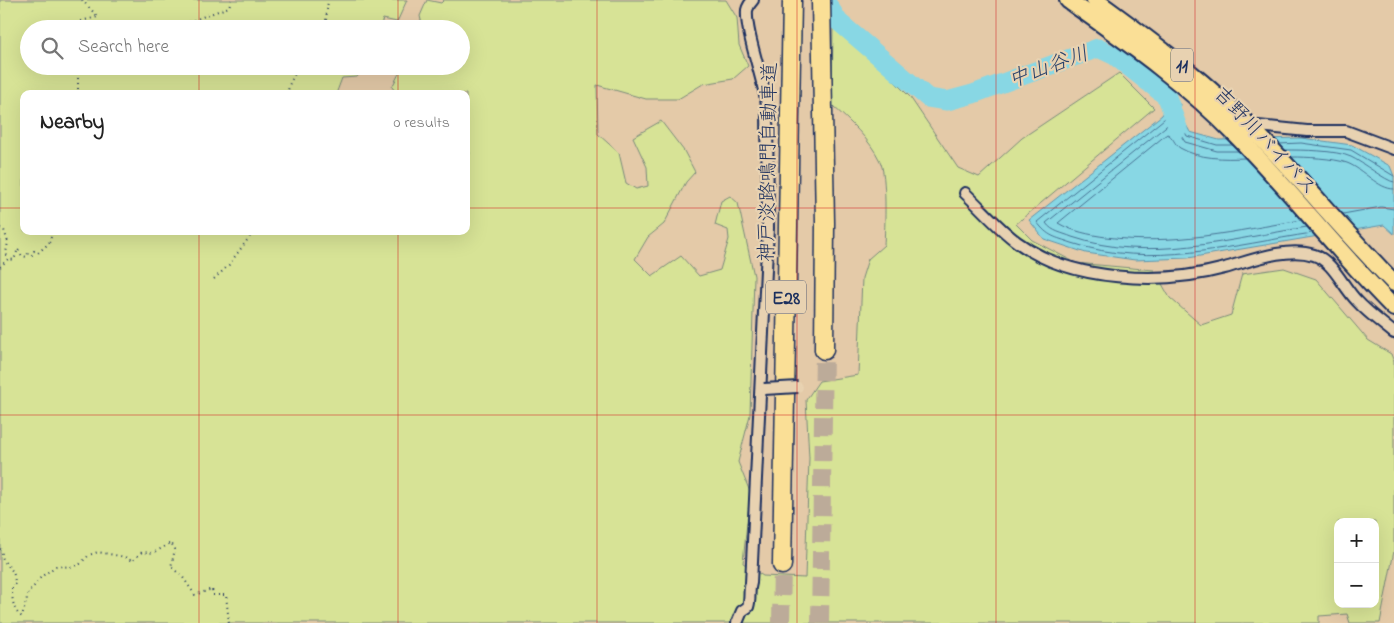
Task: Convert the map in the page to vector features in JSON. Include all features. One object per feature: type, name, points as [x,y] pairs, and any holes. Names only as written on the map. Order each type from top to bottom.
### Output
[{"type":"highway","name":"神戸淡路鳴門自動車道","points":[[782,565],[792,0]]},
{"type":"highway","name":"E28","points":[[821,0],[825,223],[824,350]]},
{"type":"highway","name":"吉野川バイパス","points":[[1068,0],[1150,59],[1242,130],[1262,139],[1394,283]]},
{"type":"highway","name":"吉野川バイパス","points":[[1094,0],[1174,59],[1242,130],[1334,245],[1394,308]]},
{"type":"street","points":[[737,623],[742,611],[748,607],[750,600],[748,593],[751,583],[760,429],[769,200],[765,86],[748,22],[747,8],[753,0]]},
{"type":"street","points":[[1242,130],[1256,124],[1276,129],[1346,131],[1394,149]]},
{"type":"street","points":[[965,193],[1018,242],[1046,258],[1097,274],[1144,279],[1197,276],[1288,253],[1312,254],[1324,260],[1357,301],[1394,334]]},
{"type":"street","points":[[761,389],[798,388]]},
{"type":"path","points":[[82,0],[98,17],[84,20]]},
{"type":"path","points":[[194,20],[229,7],[231,0]]},
{"type":"path","points":[[326,20],[328,0]]},
{"type":"path","points":[[78,75],[78,90]]},
{"type":"path","points":[[288,90],[294,75]]},
{"type":"path","points":[[0,228],[4,230],[8,242],[6,253],[8,259]]},
{"type":"path","points":[[8,259],[14,260],[18,248],[22,256],[27,257],[28,253],[32,255],[34,251],[38,253],[49,243],[52,235]]},
{"type":"path","points":[[214,279],[251,235]]},
{"type":"path","points":[[0,267],[8,259]]},
{"type":"path","points":[[0,549],[2,550],[2,558],[6,566],[13,572],[15,584],[12,588],[13,603],[17,614],[22,617],[28,594],[41,577],[56,566],[71,567],[80,564],[89,555],[98,552],[125,557],[132,561],[142,552],[153,553],[171,543],[175,549],[171,567],[182,576],[195,595],[212,589],[213,595],[226,595],[229,623]]},
{"type":"green space","points":[[0,0],[407,0],[398,20],[20,20],[20,75],[359,75],[357,77],[342,78],[338,90],[20,90],[20,235],[470,235],[470,90],[394,90],[392,87],[398,75],[470,75],[470,20],[421,20],[420,16],[427,0],[441,3],[444,0],[726,0],[737,18],[739,45],[748,66],[733,79],[703,84],[678,99],[646,99],[597,85],[598,134],[619,153],[626,183],[636,189],[648,186],[647,167],[633,137],[661,121],[684,151],[695,172],[686,182],[664,224],[648,237],[635,259],[652,276],[681,256],[699,276],[720,270],[729,239],[728,230],[715,225],[721,201],[730,196],[738,203],[754,276],[750,415],[738,462],[750,492],[743,563],[763,576],[805,578],[809,458],[806,400],[819,381],[858,375],[862,278],[868,259],[884,245],[885,189],[880,161],[865,138],[832,105],[833,25],[872,59],[910,97],[958,168],[979,177],[1022,138],[1119,73],[1154,108],[1016,224],[1032,240],[1076,263],[1154,270],[1170,298],[1201,325],[1231,315],[1242,274],[1284,268],[1316,279],[1368,340],[1391,354],[1394,362],[1394,551],[1380,623],[1350,623],[1347,614],[1319,616],[1319,623],[0,623]]},
{"type":"water","points":[[1180,104],[1179,112],[1190,132],[1219,140],[1301,138],[1352,145],[1390,166],[1394,176],[1394,234],[1384,225],[1188,258],[1135,260],[1086,253],[1044,239],[1029,220],[1162,115],[1168,105]]},
{"type":"waterway","name":"中山谷川","points":[[825,0],[839,22],[928,98],[947,101],[973,94],[1098,48],[1115,56],[1167,97],[1178,128]]},
{"type":"tunnel","points":[[820,623],[824,350]]},
{"type":"tunnel","points":[[781,623],[782,565]]}]
